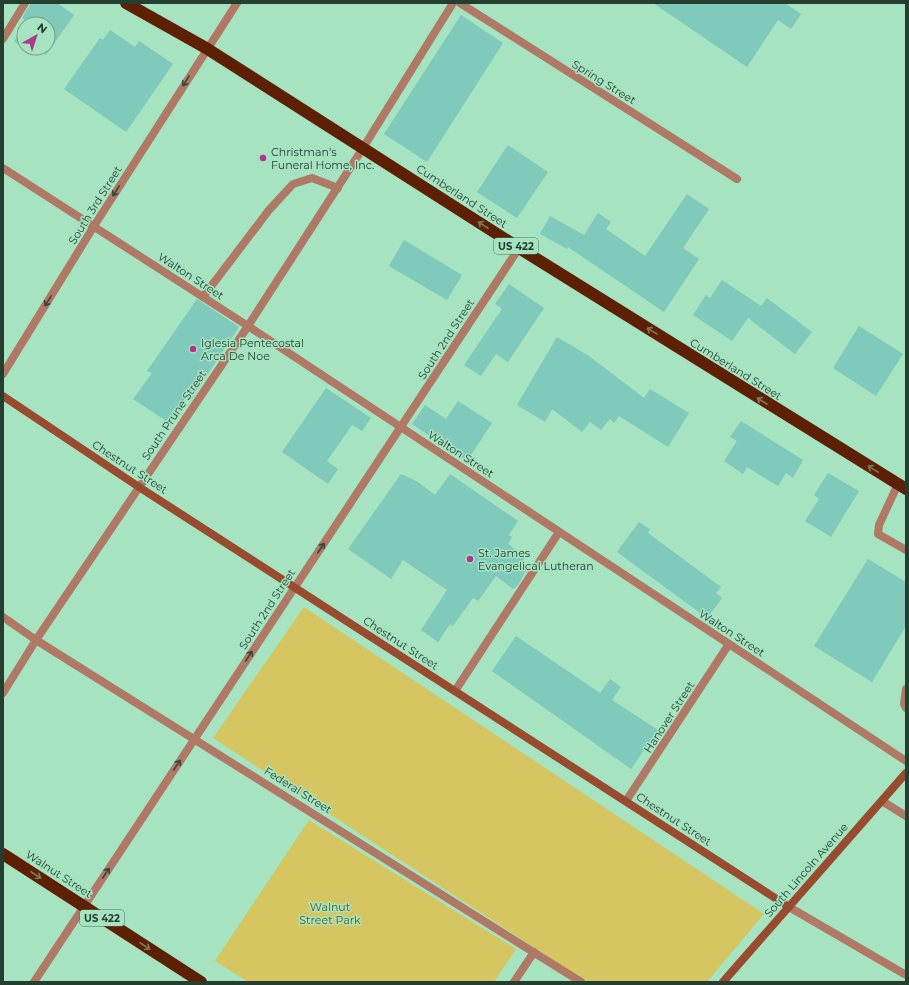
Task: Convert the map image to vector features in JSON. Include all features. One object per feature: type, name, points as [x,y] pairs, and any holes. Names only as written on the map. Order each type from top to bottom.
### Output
[{"type":"highway","name":"Cumberland Street","points":[[126,3],[206,48],[519,248],[902,486]]},
{"type":"highway","name":"Walnut Street","points":[[3,854],[201,982]]},
{"type":"street","points":[[3,39],[25,3]]},
{"type":"street","name":"South 3rd Street","points":[[3,374],[206,48],[237,3]]},
{"type":"street","name":"South Prune Street","points":[[3,693],[36,640],[248,326],[338,188],[453,3]]},
{"type":"street","name":"Spring Street","points":[[460,3],[737,180]]},
{"type":"street","name":"Walton Street","points":[[3,168],[248,326],[906,761]]},
{"type":"street","points":[[203,297],[269,210],[293,184],[312,178],[338,188]]},
{"type":"street","name":"South 2nd Street","points":[[34,982],[519,248]]},
{"type":"street","name":"Chestnut Street","points":[[3,396],[294,588],[789,907]]},
{"type":"street","points":[[902,486],[879,525],[878,534],[906,550]]},
{"type":"street","points":[[455,691],[559,532]]},
{"type":"street","name":"Federal Street","points":[[3,617],[36,640],[195,738],[581,982]]},
{"type":"street","name":"Hanover Street","points":[[626,801],[730,644]]},
{"type":"street","points":[[906,689],[904,704],[906,708]]},
{"type":"street","name":"South Lincoln Avenue","points":[[723,982],[906,774]]},
{"type":"street","points":[[882,801],[906,816]]},
{"type":"street","points":[[789,907],[906,975]]},
{"type":"street","points":[[514,982],[534,952]]},
{"type":"green space","points":[[304,607],[764,914],[707,982],[587,982],[213,738]]},
{"type":"green space","name":"Walnut Street Park","points":[[309,820],[516,949],[494,982],[248,982],[215,961]]},
{"type":"building","points":[[31,3],[57,3],[74,15],[56,41],[56,16],[23,16]]},
{"type":"building","points":[[653,3],[785,3],[801,14],[791,29],[778,20],[747,67]]},
{"type":"building","points":[[461,15],[503,43],[427,162],[384,134]]},
{"type":"building","points":[[110,30],[135,47],[139,41],[173,64],[126,132],[64,89],[100,38],[103,40]]},
{"type":"building","points":[[508,145],[548,172],[517,218],[477,192]]},
{"type":"building","points":[[687,194],[709,209],[683,248],[699,259],[664,312],[568,247],[567,249],[540,234],[550,216],[584,235],[598,213],[611,222],[606,229],[645,256]]},
{"type":"building","points":[[404,240],[462,275],[447,300],[389,266]]},
{"type":"building","points":[[722,280],[761,306],[767,298],[812,332],[795,354],[748,318],[732,341],[693,315],[706,295],[710,298]]},
{"type":"building","points":[[509,284],[544,308],[508,362],[496,354],[481,376],[464,365],[502,309],[495,304]]},
{"type":"building","name":"Iglesia Pentecostal Arca De Noe","points":[[197,299],[239,327],[190,401],[185,398],[168,422],[133,399],[152,373],[147,371]]},
{"type":"building","points":[[859,326],[903,354],[876,396],[833,368]]},
{"type":"building","points":[[557,337],[589,356],[644,398],[650,389],[689,413],[668,447],[619,416],[614,423],[610,419],[601,430],[590,422],[582,432],[552,409],[545,422],[517,405]]},
{"type":"building","points":[[326,388],[371,418],[362,431],[352,425],[327,461],[338,469],[328,484],[282,452]]},
{"type":"building","points":[[458,401],[492,423],[467,461],[412,424],[425,405],[446,419]]},
{"type":"building","points":[[741,421],[803,460],[793,478],[786,473],[778,486],[747,467],[743,474],[724,461],[737,441],[730,437]]},
{"type":"building","points":[[828,473],[859,491],[831,537],[805,521],[819,499],[814,495]]},
{"type":"building","name":"St. James Evangelical Lutheran","points":[[401,474],[418,482],[435,495],[450,474],[518,521],[509,535],[512,537],[508,544],[525,557],[523,561],[528,567],[518,585],[513,589],[496,576],[478,601],[473,598],[453,626],[450,624],[438,642],[421,630],[447,590],[403,560],[391,579],[348,549]]},
{"type":"building","points":[[639,522],[650,529],[648,533],[721,587],[716,593],[722,598],[707,618],[617,552]]},
{"type":"building","points":[[868,559],[906,582],[906,626],[872,682],[814,646]]},
{"type":"building","points":[[516,636],[600,693],[610,679],[621,687],[612,700],[658,730],[631,769],[492,671]]},
{"type":"place","name":"Christman's Funeral Home, Inc.","points":[[263,158]]},
{"type":"place","name":"Iglesia Pentecostal Arca De Noe","points":[[193,349]]},
{"type":"place","name":"St. James Evangelical Lutheran","points":[[470,559]]}]
